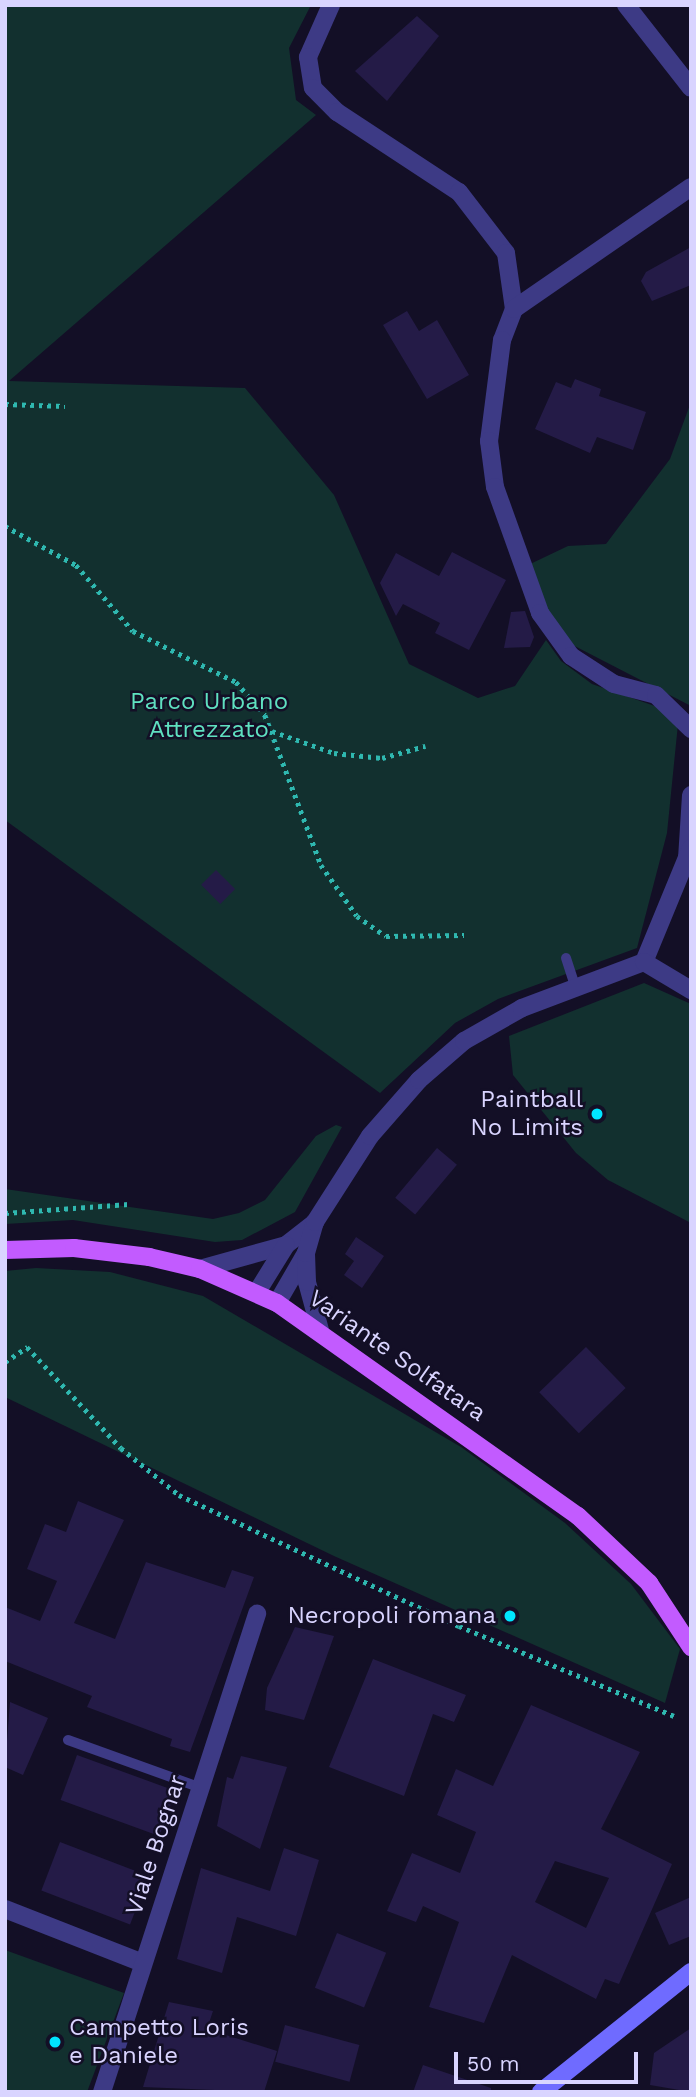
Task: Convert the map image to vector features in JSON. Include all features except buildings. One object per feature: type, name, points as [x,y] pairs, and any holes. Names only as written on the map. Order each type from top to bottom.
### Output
[{"type":"main road","name":"Variante Solfatara","points":[[5,1250],[74,1248],[200,1269],[277,1303],[320,1330],[578,1516],[649,1583],[690,1646]]},
{"type":"main road","points":[[541,2092],[625,2021],[671,1992],[691,1972]]},
{"type":"main road","points":[[671,1992],[691,1989]]},
{"type":"street","points":[[331,5],[308,57],[313,88],[337,112],[458,192],[488,223],[514,279],[514,309],[502,340],[488,441],[495,487],[540,613],[571,656],[614,684],[656,695],[691,729]]},
{"type":"street","points":[[626,5],[691,88]]},
{"type":"street","points":[[514,309],[691,187]]},
{"type":"street","points":[[277,1303],[306,1253],[315,1222],[370,1136],[419,1080],[464,1041],[522,1008],[644,962],[689,854],[691,795]]},
{"type":"street","points":[[644,962],[691,990]]},
{"type":"street","points":[[257,1292],[286,1245],[315,1222]]},
{"type":"street","points":[[200,1269],[286,1245]]},
{"type":"street","points":[[306,1253],[320,1330]]},
{"type":"street","name":"Viale Bognar","points":[[102,2092],[257,1614]]},
{"type":"street","points":[[5,1909],[143,1963]]},
{"type":"lane","points":[[566,958],[576,988]]},
{"type":"lane","points":[[68,1740],[201,1787]]},
{"type":"path","points":[[5,404],[65,407]]},
{"type":"path","points":[[5,526],[76,565],[132,631],[236,682],[271,731],[321,864],[357,916],[386,936],[464,935]]},
{"type":"path","points":[[271,731],[346,755],[383,758],[425,746]]},
{"type":"path","points":[[5,1213],[129,1203]]},
{"type":"path","points":[[5,1362],[27,1347],[121,1448],[179,1495],[459,1626],[674,1716]]},
{"type":"green space","name":"Parco Urbano Attrezzato","points":[[5,5],[311,5],[289,48],[296,100],[316,115],[9,381],[245,388],[334,495],[409,664],[478,698],[515,686],[546,640],[561,661],[592,684],[666,710],[678,724],[667,833],[637,948],[498,999],[455,1023],[380,1093],[5,820]]},
{"type":"green space","points":[[691,402],[691,706],[563,640],[526,566],[568,546],[606,544],[670,459]]},
{"type":"green space","name":"Paintball No Limits","points":[[644,983],[691,1004],[691,1223],[608,1180],[576,1153],[513,1075],[509,1036]]},
{"type":"green space","points":[[336,1125],[342,1127],[295,1212],[242,1240],[215,1242],[73,1220],[5,1224],[5,1189],[213,1219],[239,1213],[265,1200],[316,1136]]},
{"type":"green space","points":[[36,1268],[110,1272],[203,1296],[461,1447],[565,1523],[631,1584],[680,1649],[665,1703],[334,1556],[5,1397],[5,1271]]},
{"type":"green space","name":"Campetto Loris e Daniele","points":[[5,1950],[124,1993],[87,2092],[5,2092]]},
{"type":"place","name":"Paintball No Limits","points":[[597,1114]]},
{"type":"place","name":"Necropoli romana","points":[[510,1616]]},
{"type":"place","name":"Campetto Loris e Daniele","points":[[55,2042]]}]
